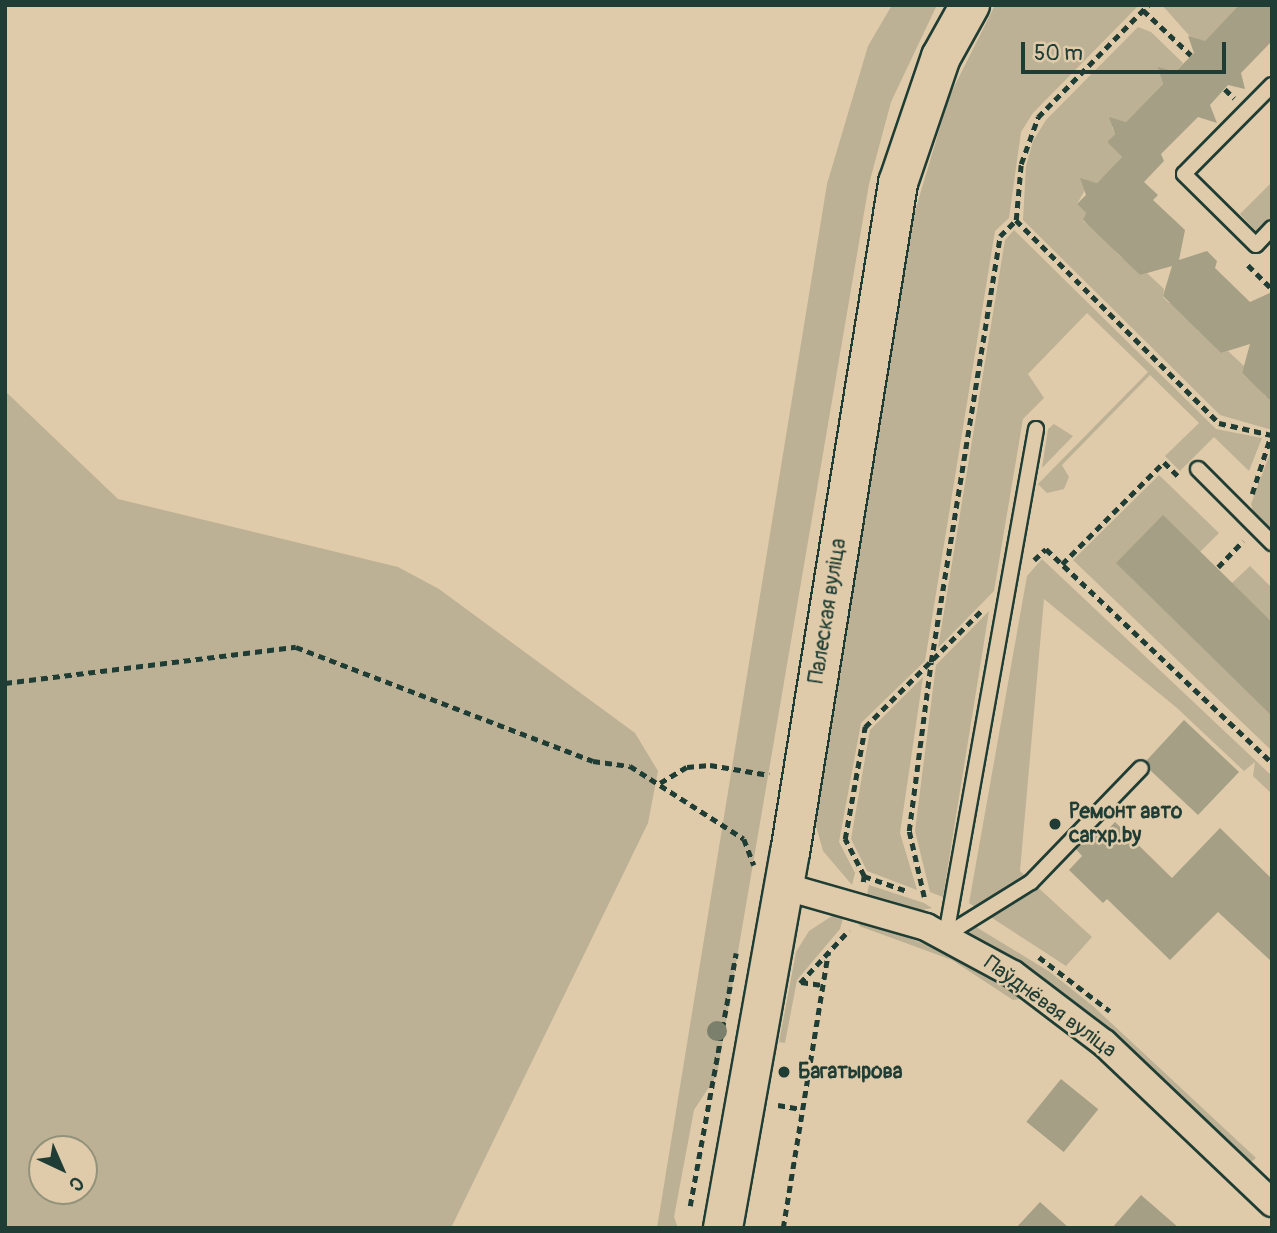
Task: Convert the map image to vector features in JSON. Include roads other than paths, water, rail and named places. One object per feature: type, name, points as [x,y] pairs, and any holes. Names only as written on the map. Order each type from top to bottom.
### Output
[{"type":"main road","name":"Палеская вуліца","points":[[723,1228],[767,881],[898,183],[941,57],[970,5]]},
{"type":"street","name":"Паўднёвая вуліца","points":[[767,881],[946,935],[1013,974],[1104,1043],[1272,1203]]},
{"type":"lane","points":[[1272,85],[1184,174],[1256,244],[1272,229]]},
{"type":"lane","points":[[946,935],[1036,429]]},
{"type":"lane","points":[[1198,469],[1272,543]]},
{"type":"lane","points":[[946,935],[1031,882],[1141,768]]},
{"type":"place","name":"Ремонт авто carxp.by","points":[[1055,824]]},
{"type":"place","name":"Багатырова","points":[[784,1072]]}]
